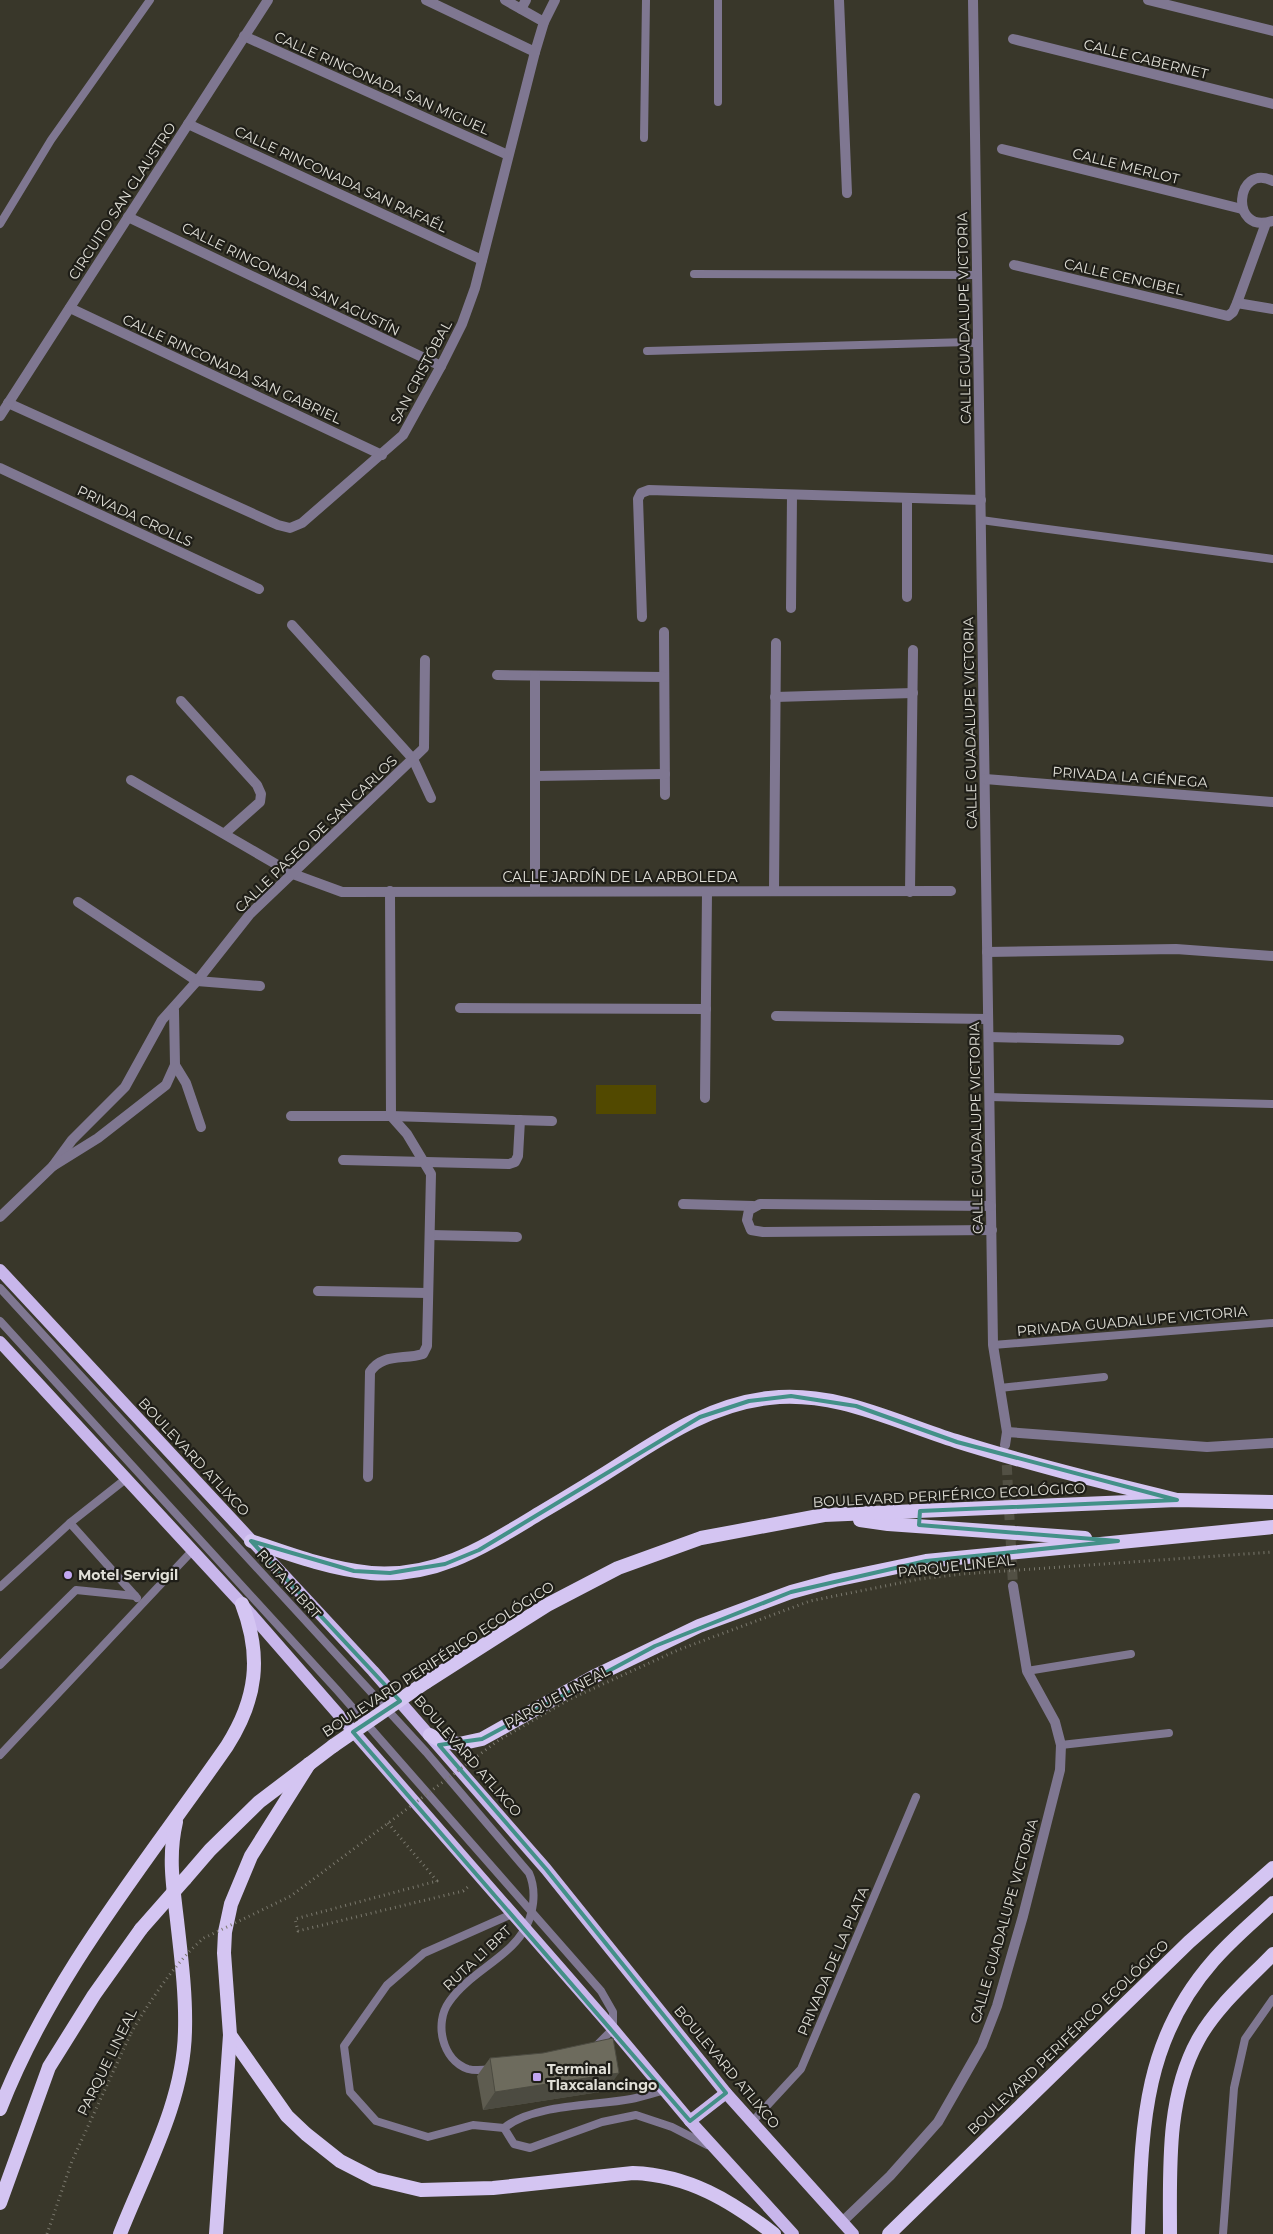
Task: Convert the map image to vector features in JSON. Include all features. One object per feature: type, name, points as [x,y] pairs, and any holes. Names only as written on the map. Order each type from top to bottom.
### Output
[{"type":"highway","points":[[251,1541],[308,1560],[354,1571],[390,1573],[427,1569],[479,1550],[649,1445],[694,1421],[729,1406],[749,1400],[791,1396],[813,1397],[856,1406],[958,1442],[1070,1474],[1177,1500]]},
{"type":"highway","name":"BOULEVARD PERIFÉRICO ECOLÓGICO","points":[[0,2203],[49,2067],[94,1995],[141,1929],[233,1826],[259,1802],[333,1746],[426,1682],[547,1605],[618,1568],[701,1538],[824,1515],[1177,1500],[1273,1502]]},
{"type":"highway","points":[[824,1515],[888,1524],[1118,1541]]},
{"type":"highway","points":[[430,1735],[439,1740],[458,1744],[482,1739],[593,1678],[699,1626],[745,1608],[826,1582],[926,1561],[1273,1527]]},
{"type":"highway","points":[[0,2109],[42,2020],[66,1977],[93,1935],[228,1746],[242,1720],[252,1691],[254,1660],[253,1641],[242,1604]]},
{"type":"highway","points":[[216,2234],[230,2035],[224,1953],[225,1932],[231,1904],[252,1856],[309,1764]]},
{"type":"highway","points":[[120,2234],[169,2113],[180,2079],[183,2060],[185,2006],[171,1867],[174,1834],[178,1817]]},
{"type":"highway","name":"BOULEVARD PERIFÉRICO ECOLÓGICO","points":[[889,2234],[1188,1942],[1273,1868]]},
{"type":"highway","points":[[1138,2234],[1141,2160],[1147,2099],[1157,2060],[1170,2026],[1182,2002],[1212,1962],[1273,1902]]},
{"type":"highway","points":[[1170,2234],[1170,2164],[1175,2114],[1189,2060],[1198,2040],[1217,2012],[1273,1954]]},
{"type":"highway","points":[[230,2035],[287,2116],[340,2161],[375,2179],[421,2190],[444,2190],[493,2188],[633,2173],[654,2174],[672,2177],[726,2200],[774,2234]]},
{"type":"main road","name":"BOULEVARD ATLIXCO","points":[[0,1270],[373,1671],[430,1735],[546,1869],[726,2093],[853,2234]]},
{"type":"main road","points":[[0,1342],[242,1604],[524,1930],[614,2029],[690,2121],[793,2234]]},
{"type":"main road","points":[[690,2121],[726,2093]]},
{"type":"street","name":"CIRCUITO SAN CLAUSTRO","points":[[0,416],[268,0]]},
{"type":"street","points":[[426,0],[535,52]]},
{"type":"street","points":[[505,0],[524,4],[544,22]]},
{"type":"street","name":"SAN CRISTÓBAL","points":[[8,403],[278,525],[290,528],[302,522],[403,435],[462,324],[482,260],[535,52],[544,22],[555,0]]},
{"type":"street","points":[[839,0],[847,193]]},
{"type":"street","name":"CALLE GUADALUPE VICTORIA","points":[[973,0],[993,1345],[1007,1432],[1005,1445]]},
{"type":"street","points":[[1148,0],[1273,32]]},
{"type":"street","name":"CALLE RINCONADA SAN MIGUEL","points":[[244,36],[508,155]]},
{"type":"street","name":"CALLE CABERNET","points":[[1013,39],[1273,104]]},
{"type":"street","name":"CALLE RINCONADA SAN RAFAÉL","points":[[188,124],[482,260]]},
{"type":"street","name":"CALLE MERLOT","points":[[1002,149],[1242,209],[1252,220],[1270,222]]},
{"type":"street","points":[[1242,209],[1241,196],[1247,185],[1257,179],[1273,181]]},
{"type":"street","name":"CALLE RINCONADA SAN AGUSTÍN","points":[[128,217],[441,366]]},
{"type":"street","points":[[1270,222],[1237,303],[1273,309]]},
{"type":"street","name":"CALLE CENCIBEL","points":[[1014,265],[1228,316],[1233,312],[1237,303]]},
{"type":"street","name":"CALLE RINCONADA SAN GABRIEL","points":[[70,308],[382,455]]},
{"type":"street","name":"PRIVADA CROLLS","points":[[0,468],[259,589]]},
{"type":"street","points":[[642,617],[638,499],[641,493],[649,490],[981,500]]},
{"type":"street","points":[[791,608],[792,495]]},
{"type":"street","points":[[907,498],[907,597]]},
{"type":"street","points":[[292,625],[412,758],[430,798]]},
{"type":"street","points":[[664,632],[665,795]]},
{"type":"street","points":[[774,891],[776,643]]},
{"type":"street","points":[[910,892],[913,650]]},
{"type":"street","name":"CALLE PASEO DE SAN CARLOS","points":[[0,1216],[53,1166],[72,1140],[125,1086],[162,1020],[174,1010],[250,914],[424,748],[426,660]]},
{"type":"street","points":[[497,675],[664,677]]},
{"type":"street","points":[[535,676],[535,890]]},
{"type":"street","points":[[776,696],[913,694]]},
{"type":"street","points":[[181,701],[257,786],[261,794],[260,802],[225,833]]},
{"type":"street","points":[[535,776],[665,774]]},
{"type":"street","name":"CALLE JARDÍN DE LA ARBOLEDA","points":[[131,780],[293,874],[342,892],[535,890],[951,892]]},
{"type":"street","name":"PRIVADA LA CIÉNEGA","points":[[985,780],[1273,802]]},
{"type":"street","points":[[368,1477],[370,1372],[374,1365],[386,1359],[414,1357],[422,1354],[426,1346],[428,1293],[432,1174],[404,1130],[391,1116],[390,891]]},
{"type":"street","points":[[705,1098],[707,892]]},
{"type":"street","points":[[78,902],[198,981],[260,986]]},
{"type":"street","points":[[987,952],[1176,949],[1273,956]]},
{"type":"street","points":[[460,1008],[706,1009]]},
{"type":"street","name":"CALLE PASEO DE SAN CARLOS","points":[[53,1166],[98,1138],[166,1085],[175,1065],[174,1010]]},
{"type":"street","points":[[776,1016],[988,1019]]},
{"type":"street","points":[[989,1037],[1119,1040]]},
{"type":"street","points":[[175,1065],[186,1083],[201,1127]]},
{"type":"street","points":[[290,1116],[391,1116],[552,1121]]},
{"type":"street","points":[[343,1160],[509,1164],[515,1162],[518,1156],[520,1120]]},
{"type":"street","points":[[683,1204],[753,1206],[760,1204],[991,1206]]},
{"type":"street","points":[[753,1206],[749,1210],[747,1220],[751,1230],[763,1232],[992,1230]]},
{"type":"street","points":[[430,1235],[517,1237]]},
{"type":"street","points":[[318,1291],[428,1293]]},
{"type":"street","points":[[1007,1432],[1207,1447],[1273,1443]]},
{"type":"street","name":"CALLE GUADALUPE VICTORIA","points":[[842,2222],[890,2176],[938,2122],[982,2045],[997,2006],[1023,1916],[1060,1770],[1061,1745],[1056,1722],[1027,1671],[1013,1586]]},
{"type":"lane","points":[[0,224],[52,140],[150,0]]},
{"type":"lane","points":[[644,138],[646,0]]},
{"type":"lane","points":[[718,0],[718,102]]},
{"type":"lane","points":[[694,274],[977,275]]},
{"type":"lane","points":[[648,351],[968,342],[978,344]]},
{"type":"lane","points":[[981,520],[1273,558]]},
{"type":"lane","points":[[990,1097],[1273,1104]]},
{"type":"lane","name":"RUTA L1 BRT","points":[[0,1288],[426,1752],[525,1868],[534,1887],[532,1911],[524,1930],[510,1946],[461,1988],[448,2002],[441,2017],[440,2026],[446,2047],[452,2057],[461,2065],[470,2070],[502,2068]]},
{"type":"lane","points":[[0,1321],[337,1690],[601,1991],[613,2012],[614,2029],[589,2050]]},
{"type":"lane","name":"PRIVADA GUADALUPE VICTORIA","points":[[993,1345],[1273,1322]]},
{"type":"lane","points":[[1000,1388],[1104,1377]]},
{"type":"lane","points":[[0,1587],[70,1523],[127,1478]]},
{"type":"lane","points":[[70,1523],[142,1603]]},
{"type":"lane","points":[[0,1755],[193,1550]]},
{"type":"lane","points":[[0,1665],[76,1590],[135,1596]]},
{"type":"lane","points":[[1027,1671],[1131,1654]]},
{"type":"lane","points":[[1061,1745],[1169,1733]]},
{"type":"lane","name":"PRIVADA DE LA PLATA","points":[[752,2122],[801,2069],[916,1797]]},
{"type":"lane","points":[[512,1914],[424,1953],[387,1985],[344,2046],[350,2092],[376,2121],[428,2136],[474,2125],[504,2128],[513,2121],[544,2112],[632,2099],[665,2090]]},
{"type":"lane","points":[[1224,2234],[1234,2088],[1245,2039],[1273,1999]]},
{"type":"lane","points":[[504,2128],[514,2144],[530,2148],[602,2122],[636,2115],[672,2127],[716,2150]]},
{"type":"path","name":"PARQUE LINEAL","points":[[47,2234],[72,2161],[131,2033],[151,2001],[194,1946],[216,1931],[291,1896],[499,1740],[568,1700],[678,1650],[810,1601],[920,1579],[962,1574],[1273,1552]]},
{"type":"path","points":[[388,1823],[437,1880],[295,1919],[298,1931],[464,1891],[479,1878]]},
{"type":"highlighted area","points":[[791,1396],[856,1406],[957,1442],[1177,1500],[920,1511],[919,1525],[1118,1541],[926,1561],[791,1592],[655,1646],[482,1739],[439,1745],[546,1869],[726,2093],[690,2121],[353,1732],[400,1701],[251,1541],[354,1571],[390,1573],[445,1564],[479,1550],[700,1417],[749,1401]]},
{"type":"shaded area","points":[[596,1085],[656,1085],[656,1114],[596,1114]]},
{"type":"building","points":[[613,2038],[619,2073],[495,2092],[490,2058],[543,2053]]},
{"type":"tunnel","points":[[1006,1450],[1013,1586]]},
{"type":"place","name":"Motel Servigil","points":[[68,1575]]},
{"type":"place","name":"Terminal Tlaxcalancingo","points":[[537,2077]]}]
